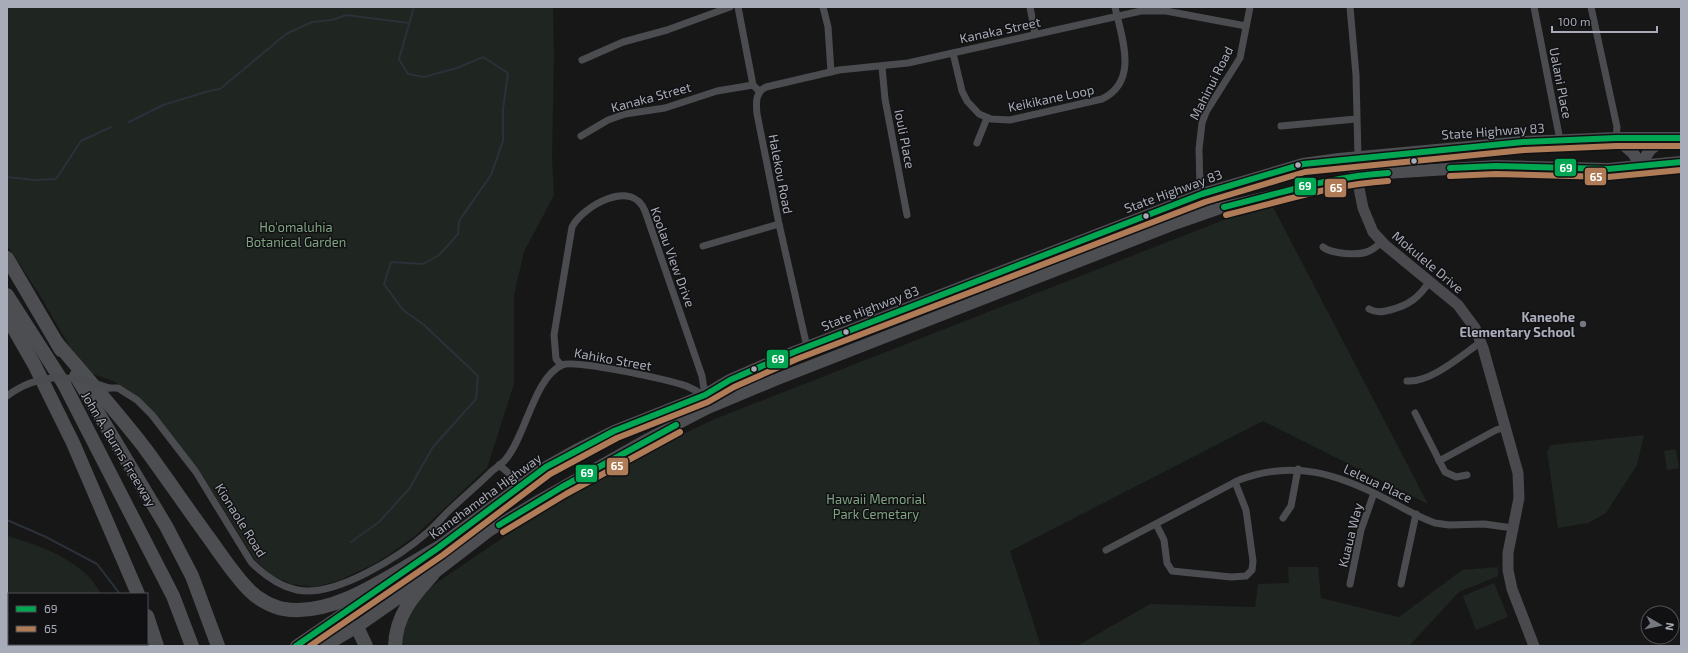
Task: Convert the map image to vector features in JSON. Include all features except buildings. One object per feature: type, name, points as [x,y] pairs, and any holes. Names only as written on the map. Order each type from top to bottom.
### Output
[{"type":"highway","name":"John A. Burns Freeway","points":[[7,258],[166,526],[192,576],[218,646]]},
{"type":"highway","name":"John A. Burns Freeway","points":[[7,295],[64,384],[170,589],[192,646]]},
{"type":"highway","points":[[7,309],[14,329],[34,364],[74,443],[138,593]]},
{"type":"highway","points":[[57,343],[143,447],[233,572],[251,592],[267,603],[283,609],[301,610],[316,609],[344,600],[370,587],[438,548]]},
{"type":"highway","points":[[394,646],[397,629],[406,606],[433,574]]},
{"type":"highway","points":[[149,621],[156,646]]},
{"type":"highway","points":[[357,627],[366,646]]},
{"type":"main road","name":"State Highway 83","points":[[705,395],[730,380],[807,347],[1202,194],[1303,164],[1434,150],[1560,140],[1616,138],[1680,139]]},
{"type":"main road","points":[[1616,138],[1633,153],[1642,167]]},
{"type":"main road","points":[[1642,167],[1647,152],[1653,146],[1659,142],[1680,139]]},
{"type":"main road","points":[[1653,146],[1653,155],[1656,161],[1662,165]]},
{"type":"main road","points":[[325,646],[357,627],[433,574],[490,531],[533,504],[642,442],[708,408],[1177,223],[1220,208],[1274,194],[1370,174],[1496,166],[1608,169],[1642,167],[1681,162]]},
{"type":"main road","points":[[1202,194],[1203,215]]},
{"type":"main road","points":[[938,296],[944,314]]},
{"type":"main road","points":[[807,347],[814,366]]},
{"type":"main road","points":[[705,395],[708,408]]},
{"type":"main road","name":"Kamehameha Highway","points":[[296,646],[438,548],[546,467],[614,431],[705,395]]},
{"type":"main road","points":[[523,485],[533,504]]},
{"type":"main road","points":[[343,615],[357,627]]},
{"type":"street","points":[[582,60],[624,42],[667,30],[730,7]]},
{"type":"street","points":[[738,7],[753,86],[760,91]]},
{"type":"street","points":[[823,7],[828,22],[831,72]]},
{"type":"street","points":[[1030,7],[1036,34]]},
{"type":"street","name":"Keikikane Loop","points":[[987,118],[1010,120],[1102,99],[1112,94],[1119,86],[1126,70],[1126,58],[1116,7]]},
{"type":"street","name":"Mahinui Road","points":[[1202,194],[1200,188],[1199,149],[1202,123],[1206,112],[1240,58],[1250,7]]},
{"type":"street","name":"Mokulele Drive","points":[[1350,7],[1356,75],[1358,177],[1365,216],[1373,232],[1382,242],[1458,305],[1469,319],[1481,342],[1506,427],[1519,481],[1518,498],[1508,557],[1509,580],[1534,646]]},
{"type":"street","name":"Ualani Place","points":[[1534,7],[1560,140]]},
{"type":"street","points":[[1591,7],[1617,127],[1616,138]]},
{"type":"street","name":"Kanaka Street","points":[[760,91],[766,87],[831,72],[882,67],[953,53],[1141,11],[1158,11],[1246,26]]},
{"type":"street","points":[[953,53],[964,96],[974,110],[987,118],[977,143]]},
{"type":"street","name":"Iouli Place","points":[[882,67],[885,99],[907,215]]},
{"type":"street","name":"Kanaka Street","points":[[582,136],[608,120],[625,114],[665,108],[717,91],[735,87],[753,86]]},
{"type":"street","name":"Halekou Road","points":[[760,91],[757,98],[757,114],[779,224],[807,347]]},
{"type":"street","points":[[1281,126],[1356,119]]},
{"type":"street","name":"Koolau View Drive","points":[[561,365],[556,358],[554,334],[572,227],[578,217],[587,209],[618,196],[626,195],[638,200],[645,211],[699,368],[705,395]]},
{"type":"street","points":[[703,246],[779,224]]},
{"type":"street","points":[[1323,247],[1335,253],[1363,253],[1371,250],[1382,242]]},
{"type":"street","points":[[1369,309],[1381,312],[1405,306],[1418,297],[1430,281]]},
{"type":"street","points":[[1407,381],[1418,381],[1430,376],[1481,342]]},
{"type":"street","name":"Kahiko Street","points":[[499,465],[505,461],[512,449],[543,384],[552,371],[566,363],[586,365],[682,384],[705,395]]},
{"type":"street","name":"Kionaole Road","points":[[7,396],[30,382],[56,377],[82,379],[110,388],[118,388],[137,400],[152,415],[196,472],[252,562],[263,574],[280,584],[298,590],[315,590],[342,584],[369,572],[428,532],[499,465]]},
{"type":"street","points":[[1415,413],[1445,472],[1450,475],[1467,475]]},
{"type":"street","points":[[1439,461],[1496,430],[1506,427]]},
{"type":"street","points":[[499,465],[523,485]]},
{"type":"street","points":[[1283,518],[1291,506],[1298,470]]},
{"type":"street","name":"Leleua Place","points":[[1106,550],[1235,482],[1267,472],[1298,470],[1343,478],[1428,520],[1442,524],[1479,524],[1513,528]]},
{"type":"street","points":[[1156,524],[1164,540],[1167,564],[1172,570],[1231,577],[1246,576],[1252,570],[1253,561],[1246,510],[1235,482]]},
{"type":"street","name":"Kuaua Way","points":[[1350,584],[1364,518],[1374,492]]},
{"type":"street","points":[[1401,584],[1416,514]]},
{"type":"green space","name":"Ho'omaluhia Botanical Garden","points":[[7,7],[553,7],[554,55],[552,159],[554,195],[524,252],[514,295],[514,384],[487,468],[414,537],[378,562],[340,580],[315,587],[291,584],[271,575],[255,560],[199,470],[137,396],[113,381],[84,371],[39,294],[7,245]]},
{"type":"green space","name":"Hawaii Memorial Park Cemetary","points":[[1272,205],[1428,504],[1263,421],[1010,551],[1041,646],[401,646],[405,619],[429,588],[548,507],[671,440],[717,418],[1221,221]]},
{"type":"green space","points":[[1644,435],[1637,465],[1606,513],[1588,523],[1558,528],[1547,451],[1551,445]]},
{"type":"green space","points":[[1676,449],[1679,468],[1667,470],[1664,451]]},
{"type":"green space","points":[[7,536],[28,542],[59,555],[88,576],[101,593],[8,593],[8,645],[125,645],[125,646],[7,646]]},
{"type":"green space","points":[[1288,567],[1318,567],[1321,598],[1399,617],[1462,570],[1498,567],[1498,576],[1459,592],[1409,646],[1077,646],[1150,604],[1255,607],[1258,584],[1289,583]]},
{"type":"green space","points":[[1494,583],[1508,617],[1476,630],[1463,596]]},
{"type":"waterway","points":[[351,542],[379,522],[409,489],[433,447],[476,399],[478,376],[424,325],[403,310],[384,284],[391,262],[423,264],[439,255],[458,234],[459,221],[491,175],[503,141],[503,109],[508,73],[483,57],[457,68],[424,77],[408,74],[399,59],[414,7]]},
{"type":"waterway","points":[[129,122],[163,105],[220,89],[286,34],[312,22],[332,20],[346,15],[409,23]]},
{"type":"waterway","points":[[7,177],[35,180],[56,179],[81,141],[111,127]]},
{"type":"waterway","points":[[7,520],[46,537],[97,564],[119,593]]},
{"type":"transit line","name":"69","points":[[296,646],[438,548],[546,467],[614,431],[705,395],[730,380],[794,352],[1202,194],[1303,164],[1523,142],[1616,138],[1681,138]]},
{"type":"transit line","name":"65","points":[[310,646],[443,555],[550,474],[617,438],[708,402],[734,387],[797,359],[1205,202],[1305,172],[1524,150],[1616,146],[1681,146]]},
{"type":"transit line","name":"69","points":[[1450,168],[1496,166],[1608,169],[1681,162]]},
{"type":"transit line","name":"65","points":[[1450,176],[1496,174],[1608,177],[1681,170]]},
{"type":"transit line","name":"69","points":[[1224,207],[1326,182],[1388,173]]},
{"type":"transit line","name":"65","points":[[1226,215],[1327,190],[1388,181]]},
{"type":"transit line","name":"69","points":[[499,525],[562,487],[676,425]]},
{"type":"transit line","name":"65","points":[[503,532],[566,494],[680,432]]},
{"type":"place","name":"Kaneohe Elementary School","points":[[1583,324]]}]
